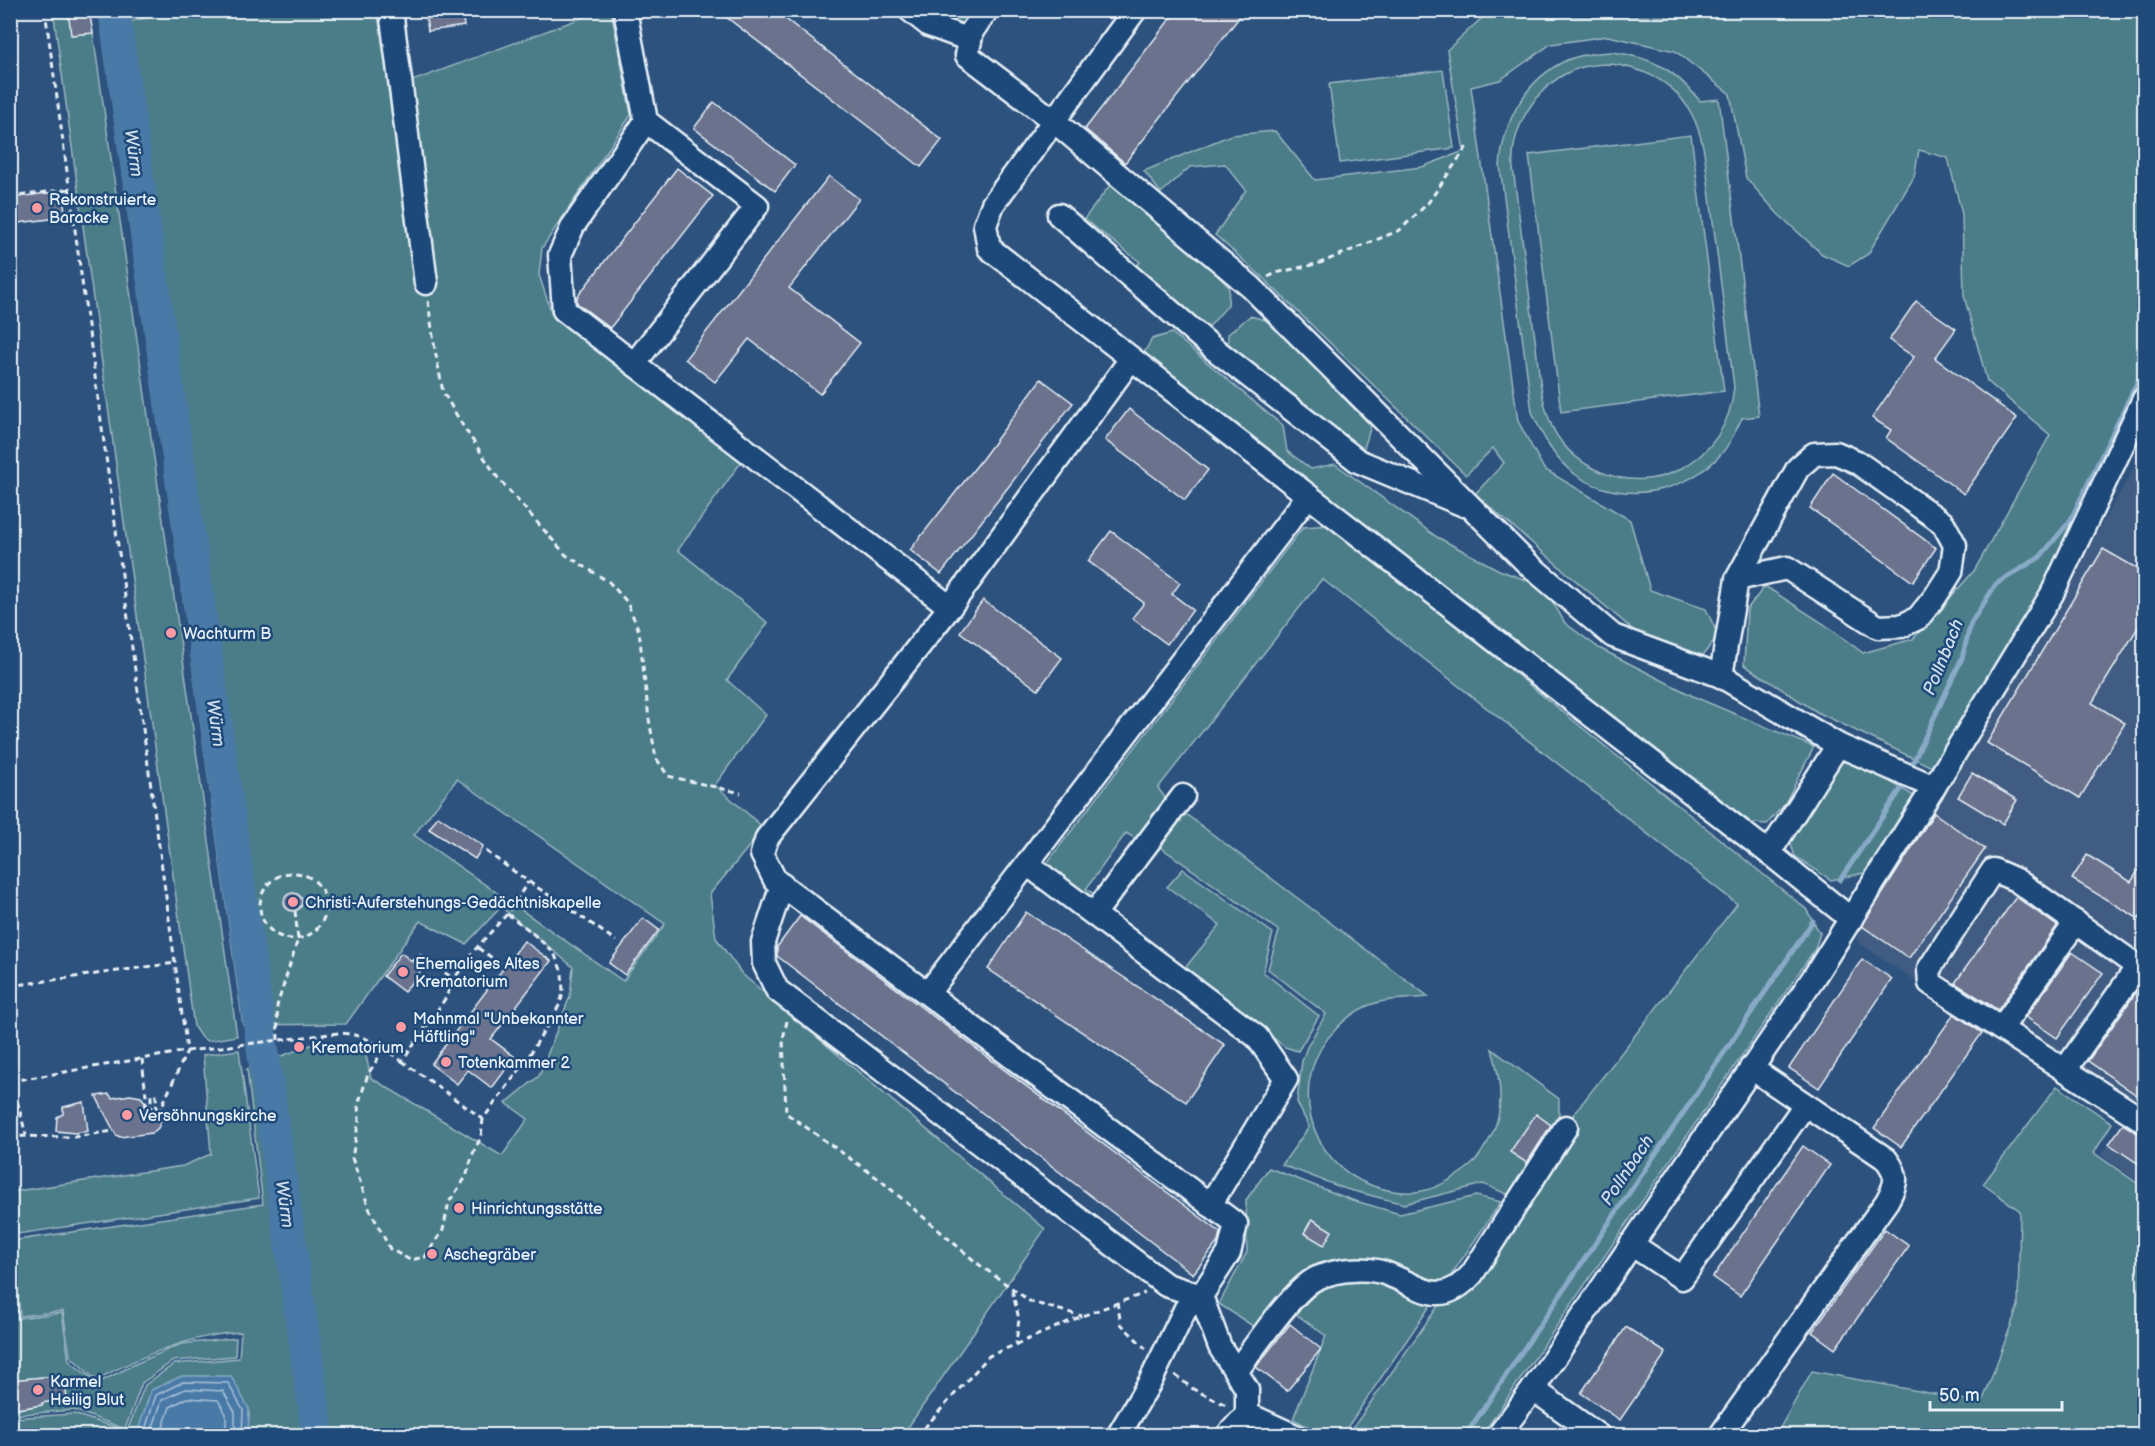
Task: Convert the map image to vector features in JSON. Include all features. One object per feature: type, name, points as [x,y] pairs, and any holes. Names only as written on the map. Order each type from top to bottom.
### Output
[{"type":"street","points":[[391,10],[426,283]]},
{"type":"street","points":[[625,10],[646,121],[757,206],[634,364]]},
{"type":"street","points":[[910,10],[929,25],[970,40]]},
{"type":"street","points":[[987,10],[972,32],[967,55],[1054,121],[1251,287],[1528,564],[1613,636],[1721,676],[1838,745],[1926,784]]},
{"type":"street","points":[[1135,10],[993,204],[985,225],[988,248],[1851,919]]},
{"type":"street","points":[[646,121],[573,226],[560,255],[564,310],[950,607]]},
{"type":"street","points":[[1059,215],[1213,348],[1358,461],[1473,509]]},
{"type":"street","points":[[1119,1436],[1150,1382],[1186,1308],[1201,1296],[1229,1253],[1236,1224],[775,880],[762,854],[767,838],[950,607],[1131,359]]},
{"type":"street","points":[[1498,1436],[1533,1389],[1814,977],[1851,919],[1926,784],[2052,594],[2145,399]]},
{"type":"street","points":[[1721,676],[1737,579],[1798,468],[1814,454],[1836,453],[1857,462],[1943,523],[1955,545],[1951,572],[1935,597],[1918,618],[1901,626],[1878,627],[1787,568],[1737,579]]},
{"type":"street","points":[[928,993],[1308,496]]},
{"type":"street","points":[[1769,853],[1838,745]]},
{"type":"street","points":[[1094,914],[1183,796]]},
{"type":"street","points":[[1027,864],[1257,1037],[1286,1079],[1210,1205]]},
{"type":"street","points":[[2065,1070],[2141,968],[2016,880],[1993,870],[1929,969],[1930,983],[2001,1029],[2065,1070],[2145,1121]]},
{"type":"street","points":[[782,885],[763,942],[764,963],[777,990],[1166,1285],[1201,1296]]},
{"type":"street","points":[[2001,1029],[2076,922]]},
{"type":"street","points":[[1720,1436],[1896,1186],[1894,1170],[1886,1159],[1751,1068]]},
{"type":"street","points":[[1631,1244],[1682,1278],[1805,1105]]},
{"type":"street","points":[[1236,1372],[1301,1288],[1316,1278],[1332,1273],[1374,1271],[1389,1274],[1430,1294],[1443,1293],[1460,1286],[1472,1274],[1566,1127]]},
{"type":"street","points":[[1201,1296],[1220,1347],[1247,1389],[1247,1414],[1227,1436]]},
{"type":"street","points":[[1533,1389],[1599,1436]]},
{"type":"street","points":[[1247,1414],[1295,1436]]},
{"type":"path","points":[[45,10],[187,1052],[158,1117],[156,1095],[151,1095],[151,1109],[149,1115],[145,1114],[146,1096],[142,1059]]},
{"type":"path","points":[[1251,287],[1276,273],[1320,263],[1400,230],[1428,203],[1468,145]]},
{"type":"path","points":[[10,197],[69,189]]},
{"type":"path","points":[[426,283],[443,392],[463,426],[498,478],[566,555],[609,582],[627,602],[639,631],[656,758],[668,776],[741,793]]},
{"type":"path","points":[[486,850],[528,882],[616,941]]},
{"type":"path","points":[[295,872],[306,874],[316,881],[327,901],[322,923],[314,932],[298,939],[273,933],[261,915],[260,905],[262,895],[274,878],[295,872]]},
{"type":"path","points":[[402,1061],[445,999],[454,979],[507,914],[528,882]]},
{"type":"path","points":[[278,1040],[277,1006],[298,939],[295,911]]},
{"type":"path","points":[[384,1049],[368,1074],[358,1105],[359,1120],[352,1158],[369,1208],[390,1249],[410,1260],[425,1257],[443,1230],[448,1202],[466,1177],[481,1137],[483,1119],[526,1062],[560,1004],[563,993],[562,972],[554,953],[507,914]]},
{"type":"path","points":[[478,948],[505,967]]},
{"type":"path","points":[[412,961],[418,954],[454,979]]},
{"type":"path","points":[[10,986],[174,963]]},
{"type":"path","points":[[792,1001],[783,1039],[786,1113],[879,1179],[977,1263],[1031,1302],[1082,1316]]},
{"type":"path","points":[[11,1081],[216,1047],[326,1034],[355,1034],[384,1049],[483,1119]]},
{"type":"path","points":[[10,1069],[11,1081],[26,1135]]},
{"type":"path","points":[[10,1136],[74,1137],[113,1131]]},
{"type":"path","points":[[917,1436],[989,1356],[1082,1316],[1166,1285]]},
{"type":"path","points":[[1012,1288],[1019,1319],[1016,1344]]},
{"type":"shaded area","points":[[2144,451],[2144,1186],[2101,1155],[2123,1123],[1858,942],[1858,925],[1936,810]]},
{"type":"green space","points":[[1682,10],[2144,11],[2144,382],[2062,551],[1998,666],[1936,769],[1817,712],[1744,665],[1747,609],[1765,586],[1824,624],[1863,653],[1913,639],[1974,571],[2050,435],[1987,381],[1964,296],[1962,214],[1948,158],[1919,150],[1914,177],[1868,254],[1849,266],[1822,254],[1778,214],[1746,178],[1730,94],[1675,51],[1608,36],[1551,44],[1500,80],[1471,87],[1518,421],[1544,469],[1630,520],[1650,590],[1706,609],[1718,635],[1698,662],[1639,635],[1475,494],[1504,463],[1493,448],[1466,475],[1260,275],[1215,235],[1246,190],[1225,164],[1190,167],[1161,193],[1144,171],[1231,135],[1275,131],[1315,180],[1422,167],[1464,151],[1447,50],[1483,17],[1677,16]]},
{"type":"green space","points":[[158,11],[377,11],[391,89],[600,11],[611,11],[631,115],[542,248],[539,275],[552,314],[742,461],[678,550],[768,623],[727,680],[766,715],[715,785],[764,828],[710,894],[716,938],[742,974],[1045,1229],[902,1436],[248,1435],[249,1409],[137,1433],[139,1435],[11,1435],[11,1418],[74,1414],[127,1431],[145,1385],[174,1364],[239,1358],[241,1332],[203,1337],[166,1348],[96,1380],[70,1356],[63,1311],[20,1316],[16,1273],[11,1269],[11,1241],[263,1204],[247,1069],[316,1043],[364,1047],[371,1078],[502,1156],[528,1119],[506,1103],[539,1076],[570,996],[573,967],[501,907],[466,944],[420,921],[346,1024],[243,1025],[103,27],[155,16]],"holes":[[[457,779],[665,924],[623,981],[414,835]]]},
{"type":"green space","points":[[925,11],[975,11],[966,23],[941,22]]},
{"type":"green space","points":[[69,16],[72,35],[93,33],[237,1036],[207,1041],[194,1027],[54,17]]},
{"type":"green space","points":[[1613,52],[1640,58],[1662,67],[1681,81],[1700,101],[1719,99],[1759,416],[1742,418],[1725,449],[1708,467],[1691,478],[1653,491],[1613,490],[1594,485],[1576,475],[1555,455],[1536,421],[1532,412],[1500,166],[1511,118],[1528,90],[1539,78],[1567,60],[1584,55]],"holes":[[[1611,64],[1631,68],[1664,82],[1676,93],[1687,106],[1701,138],[1734,387],[1724,425],[1700,455],[1678,470],[1659,477],[1640,479],[1620,478],[1584,463],[1568,450],[1556,434],[1548,416],[1539,374],[1513,168],[1513,152],[1522,122],[1539,95],[1551,84],[1564,75],[1587,66]]]},
{"type":"green space","points":[[1443,70],[1454,148],[1340,163],[1329,84]]},
{"type":"green space","points":[[1691,135],[1724,391],[1561,412],[1529,155]]},
{"type":"green space","points":[[1111,184],[1183,241],[1229,287],[1228,305],[1208,328],[1198,328],[1133,270],[1140,262],[1084,219]]},
{"type":"green space","points":[[1250,316],[1269,321],[1371,426],[1364,448],[1352,449],[1228,352],[1228,334]]},
{"type":"green space","points":[[1172,333],[1283,426],[1287,451],[1311,469],[1335,464],[1437,537],[1499,570],[1544,587],[1565,623],[1599,648],[1697,698],[1814,747],[1784,805],[1767,824],[1752,823],[1144,353],[1152,339]]},
{"type":"green space","points":[[1332,525],[1806,909],[1820,933],[1815,949],[1482,1435],[1348,1435],[1514,1197],[1483,1184],[1404,1204],[1346,1189],[1282,1165],[1309,1127],[1297,1102],[1302,1061],[1307,1047],[1326,1014],[1268,969],[1279,931],[1160,847],[1110,912],[1047,863],[1303,527]],"holes":[[[1322,579],[1737,904],[1573,1115],[1573,1131],[1559,1123],[1559,1099],[1492,1049],[1500,1088],[1499,1112],[1491,1136],[1481,1153],[1470,1166],[1454,1178],[1422,1191],[1403,1192],[1373,1186],[1350,1175],[1332,1158],[1319,1139],[1311,1117],[1308,1093],[1312,1070],[1321,1048],[1346,1019],[1379,1002],[1429,997],[1183,812],[1111,904],[1086,889],[1126,833],[1141,842],[1166,799],[1158,788]]]},
{"type":"green space","points":[[1836,761],[1862,765],[1914,796],[1864,873],[1831,880],[1795,856],[1789,839],[1809,811]]},
{"type":"green space","points":[[1183,869],[1273,933],[1263,972],[1319,1016],[1298,1051],[1285,1047],[1185,968],[1220,925],[1167,887]]},
{"type":"green space","points":[[239,1050],[259,1198],[11,1235],[11,1192],[183,1166],[211,1154],[203,1055]]},
{"type":"green space","points":[[2057,1086],[2112,1123],[2094,1153],[2144,1188],[2144,1435],[1776,1435],[1812,1371],[1982,1403],[2018,1306],[2020,1211],[1983,1184]]},
{"type":"green space","points":[[1269,1168],[1352,1200],[1400,1214],[1476,1196],[1501,1202],[1342,1435],[1324,1435],[1293,1419],[1326,1336],[1289,1309],[1259,1330],[1219,1304],[1247,1252],[1246,1200]]},
{"type":"green space","points":[[10,1272],[13,1274],[18,1318],[62,1313],[69,1361],[98,1383],[181,1344],[236,1338],[235,1356],[173,1361],[142,1383],[125,1429],[74,1410],[11,1415],[11,1410],[20,1409],[19,1402],[26,1408],[42,1405],[63,1378],[55,1380],[54,1376],[11,1380]]},
{"type":"water","points":[[182,1376],[231,1376],[249,1409],[248,1435],[139,1436],[137,1434],[151,1390]]},
{"type":"building","points":[[68,10],[89,10],[93,33],[71,35]]},
{"type":"building","points":[[425,10],[462,10],[464,26],[428,31]]},
{"type":"building","points":[[717,10],[774,10],[942,140],[921,167]]},
{"type":"building","points":[[1177,10],[1245,10],[1125,163],[1085,129]]},
{"type":"building","points":[[714,102],[795,165],[775,191],[694,128]]},
{"type":"building","points":[[677,168],[713,196],[610,328],[577,303],[577,297]]},
{"type":"building","points":[[829,176],[859,199],[789,288],[860,343],[820,394],[749,339],[715,382],[685,359]]},
{"type":"building","name":"Rekonstruierte Baracke","points":[[62,191],[66,217],[10,224],[10,198]]},
{"type":"building","points":[[1916,301],[1956,329],[1935,358],[2017,418],[1964,494],[1886,438],[1891,430],[1872,418],[1914,357],[1889,340]]},
{"type":"building","points":[[1041,379],[1073,403],[941,574],[910,550],[982,459]]},
{"type":"building","points":[[1129,409],[1208,470],[1185,500],[1105,440]]},
{"type":"building","points":[[1833,473],[1936,548],[1913,582],[1810,508]]},
{"type":"building","points":[[1111,531],[1180,583],[1172,594],[1193,610],[1167,644],[1132,618],[1144,603],[1088,561]]},
{"type":"building","points":[[2103,549],[2145,573],[2145,616],[2092,703],[2125,723],[2080,798],[1987,743]]},
{"type":"building","points":[[983,600],[1062,658],[1038,690],[960,632]]},
{"type":"building","points":[[1972,773],[2017,800],[2003,824],[1958,797]]},
{"type":"building","points":[[1934,813],[1985,849],[1909,958],[1862,926]]},
{"type":"building","points":[[438,816],[483,846],[475,859],[429,829]]},
{"type":"building","points":[[2087,855],[2131,882],[2145,860],[2145,910],[2139,919],[2072,879]]},
{"type":"building","name":"Christi-Auferstehungs-Gedächtniskapelle","points":[[293,893],[299,896],[302,902],[299,908],[293,911],[287,908],[284,902],[287,896]]},
{"type":"building","points":[[2016,897],[2057,926],[1998,1010],[1955,983]]},
{"type":"building","points":[[1026,912],[1225,1045],[1186,1102],[988,969]]},
{"type":"building","points":[[800,916],[1220,1232],[1218,1242],[1193,1274],[777,956],[777,947]]},
{"type":"building","points":[[643,918],[659,930],[625,975],[609,963]]},
{"type":"building","points":[[524,941],[551,961],[491,1039],[515,1057],[492,1088],[468,1070],[457,1084],[431,1064]]},
{"type":"building","points":[[2072,952],[2103,973],[2057,1038],[2026,1017]]},
{"type":"building","name":"Ehemaliges Altes Krematorium","points":[[401,953],[422,969],[404,992],[383,976]]},
{"type":"building","points":[[1862,959],[1892,979],[1819,1088],[1789,1068]]},
{"type":"building","points":[[2142,984],[2145,984],[2145,1101],[2088,1061]]},
{"type":"building","points":[[1954,1014],[1982,1033],[1901,1147],[1874,1128]]},
{"type":"building","name":"Versöhnungskirche","points":[[109,1094],[112,1098],[130,1095],[141,1097],[161,1121],[158,1128],[152,1133],[120,1137],[116,1135],[96,1096]]},
{"type":"building","points":[[84,1102],[88,1131],[75,1133],[56,1131],[57,1117],[63,1114],[63,1107]]},
{"type":"building","points":[[1536,1114],[1551,1125],[1527,1163],[1510,1152]]},
{"type":"building","points":[[2123,1124],[2145,1138],[2145,1168],[2109,1144]]},
{"type":"building","points":[[1803,1146],[1830,1165],[1740,1296],[1713,1277]]},
{"type":"building","points":[[1312,1219],[1332,1231],[1324,1245],[1304,1233]]},
{"type":"building","points":[[1885,1229],[1909,1246],[1835,1349],[1812,1332]]},
{"type":"building","points":[[1290,1324],[1321,1349],[1287,1391],[1256,1367]]},
{"type":"building","points":[[1626,1327],[1666,1353],[1620,1420],[1581,1393]]},
{"type":"building","name":"Karmel Heilig Blut","points":[[55,1376],[55,1380],[64,1378],[67,1399],[10,1410],[10,1380]]},
{"type":"waterway","name":"Würm","points":[[114,10],[318,1436]]},
{"type":"waterway","name":"Pollnbach","points":[[1909,771],[1962,658],[1971,623],[1996,584],[2040,557],[2070,521],[2144,368]]},
{"type":"waterway","name":"Pollnbach","points":[[1840,880],[1906,779]]},
{"type":"waterway","name":"Pollnbach","points":[[1465,1436],[1813,921]]},
{"type":"place","name":"Rekonstruierte Baracke","points":[[37,208]]},
{"type":"place","name":"Wachturm B","points":[[171,633]]},
{"type":"place","name":"Christi-Auferstehungs-Gedächtniskapelle","points":[[293,902]]},
{"type":"place","name":"Ehemaliges Altes Krematorium","points":[[403,972]]},
{"type":"place","name":"Mahnmal \"Unbekannter Häftling\"","points":[[401,1027]]},
{"type":"place","name":"Krematorium","points":[[299,1047]]},
{"type":"place","name":"Totenkammer 2","points":[[446,1062]]},
{"type":"place","name":"Versöhnungskirche","points":[[127,1115]]},
{"type":"place","name":"Hinrichtungsstätte","points":[[459,1208]]},
{"type":"place","name":"Aschegräber","points":[[432,1254]]},
{"type":"place","name":"Karmel Heilig Blut","points":[[38,1390]]}]
